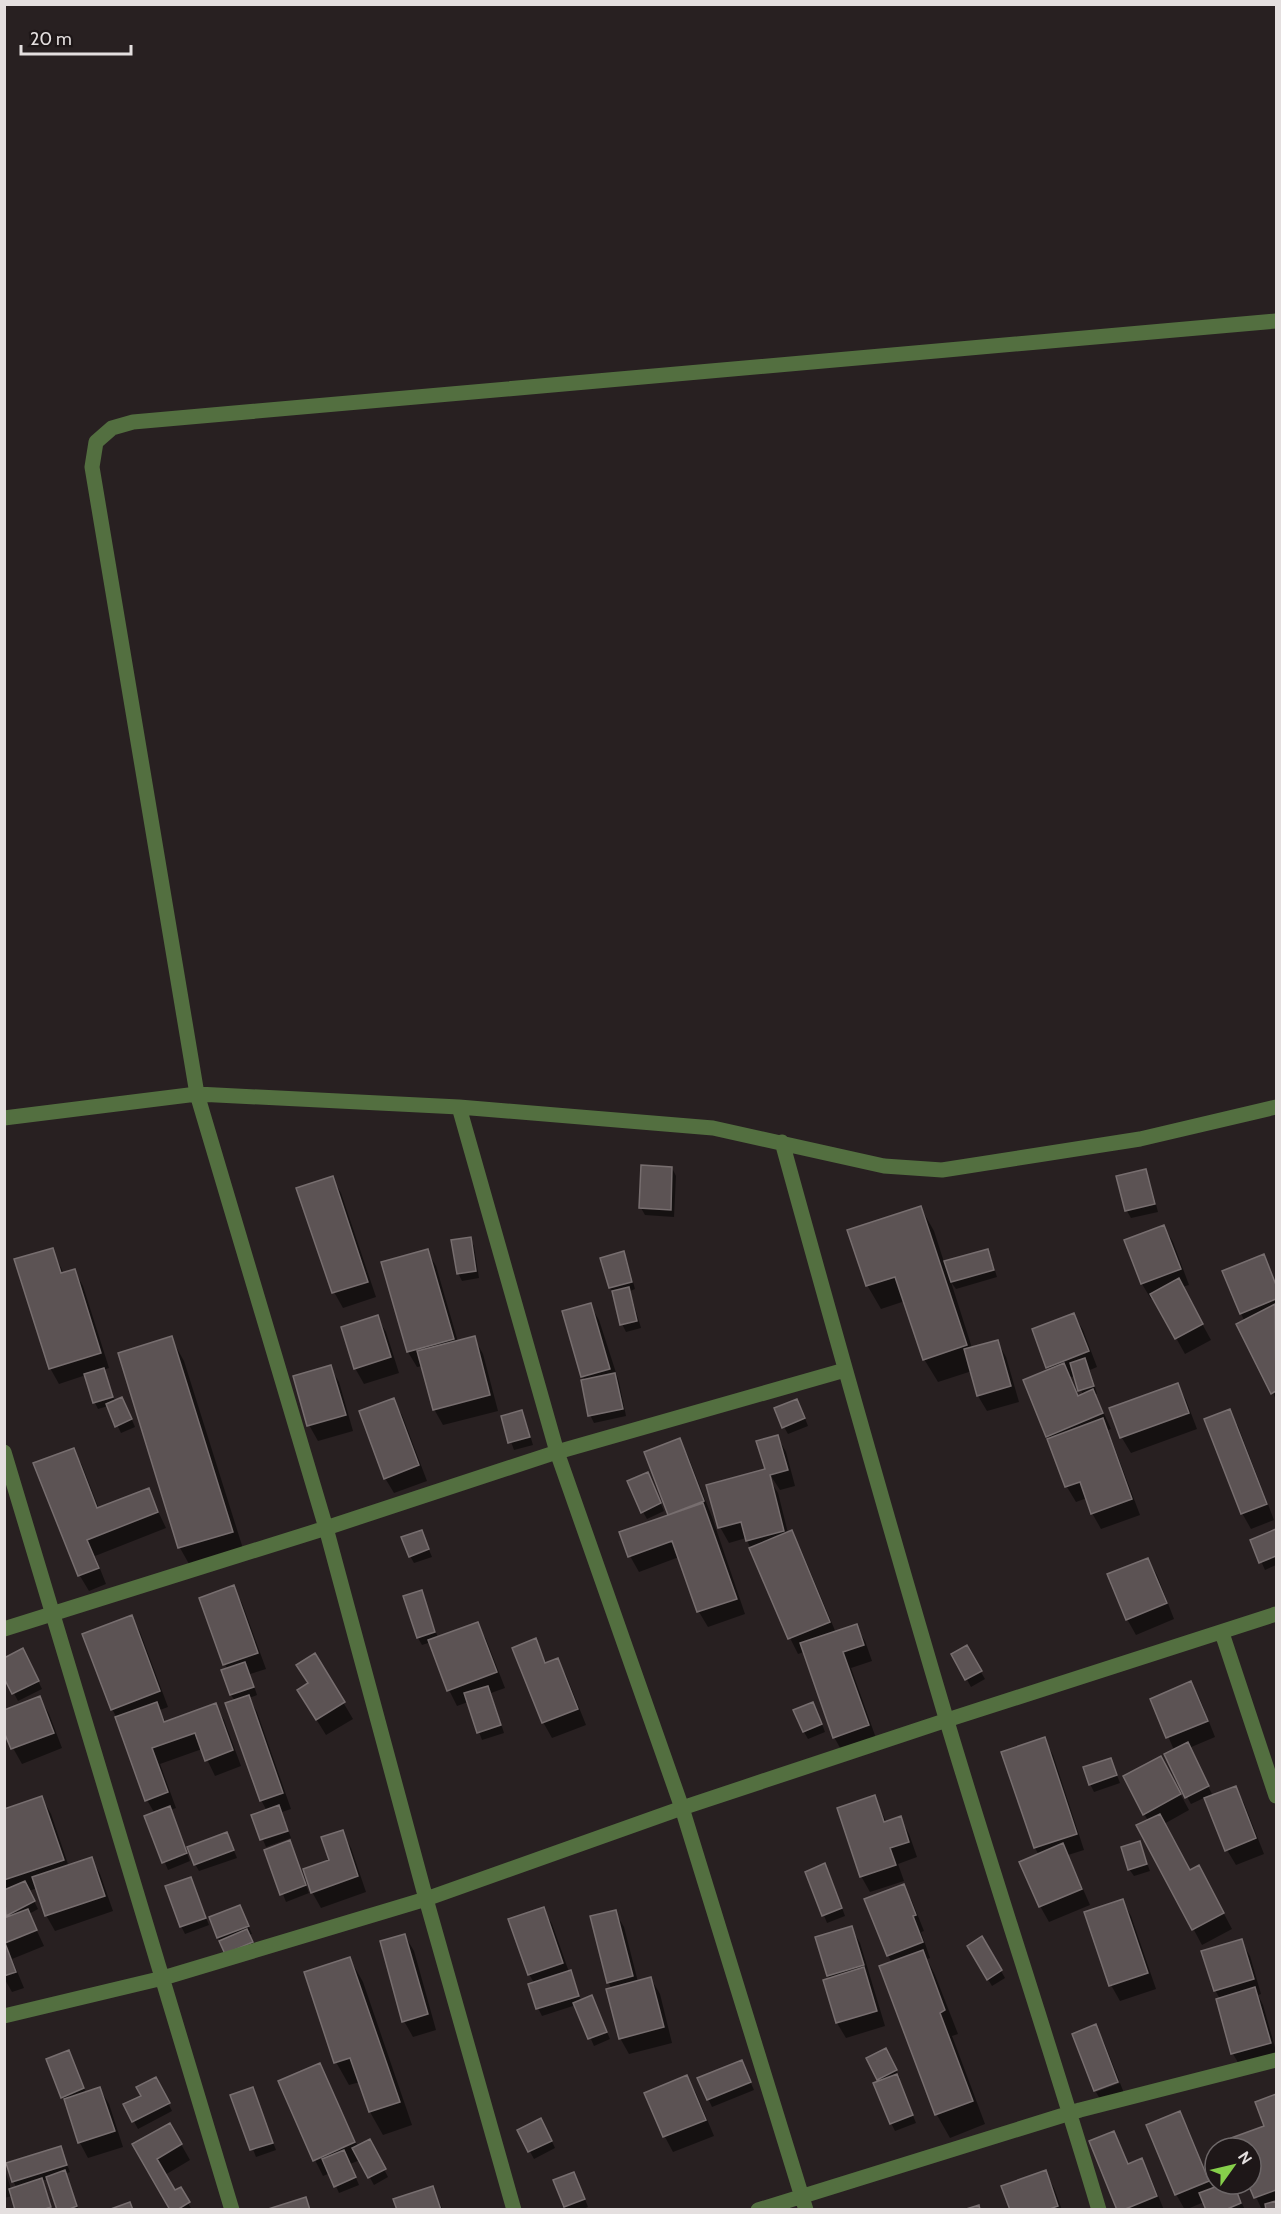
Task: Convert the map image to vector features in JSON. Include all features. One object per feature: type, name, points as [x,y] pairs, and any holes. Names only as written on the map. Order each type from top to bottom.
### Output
[{"type":"street","points":[[514,2210],[426,1899],[326,1528],[197,1094],[92,467],[96,442],[112,428],[133,422],[1276,321]]},
{"type":"street","points":[[4,1118],[197,1094],[459,1107],[713,1128],[885,1166],[942,1170],[1140,1139],[1276,1107]]},
{"type":"street","points":[[459,1107],[557,1452],[682,1808],[804,2203]]},
{"type":"street","points":[[782,1142],[946,1720],[1099,2210]]},
{"type":"street","points":[[4,1629],[326,1528],[557,1452],[845,1370]]},
{"type":"street","points":[[4,1452],[232,2210]]},
{"type":"street","points":[[4,2016],[163,1978],[426,1899],[682,1808],[1276,1614]]},
{"type":"street","points":[[1222,1633],[1276,1796]]},
{"type":"street","points":[[758,2210],[804,2203],[1070,2113],[1276,2060]]},
{"type":"building","points":[[641,1165],[672,1167],[671,1210],[639,1208]]},
{"type":"building","points":[[1146,1169],[1155,1204],[1125,1211],[1116,1176]]},
{"type":"building","points":[[333,1176],[368,1282],[332,1293],[296,1188]]},
{"type":"building","points":[[921,1206],[967,1345],[923,1360],[895,1277],[866,1286],[847,1230]]},
{"type":"building","points":[[1164,1225],[1181,1269],[1141,1284],[1124,1240]]},
{"type":"building","points":[[471,1237],[476,1271],[457,1274],[451,1240]]},
{"type":"building","points":[[53,1248],[61,1273],[75,1269],[101,1353],[49,1369],[14,1259]]},
{"type":"building","points":[[428,1249],[454,1339],[407,1352],[381,1262]]},
{"type":"building","points":[[988,1249],[994,1270],[951,1282],[944,1261]]},
{"type":"building","points":[[624,1251],[632,1282],[609,1288],[600,1258]]},
{"type":"building","points":[[1264,1254],[1276,1285],[1276,1299],[1240,1314],[1222,1271]]},
{"type":"building","points":[[1179,1278],[1203,1324],[1175,1339],[1150,1294]]},
{"type":"building","points":[[629,1287],[637,1321],[620,1325],[612,1291]]},
{"type":"building","points":[[591,1303],[610,1369],[581,1377],[562,1311]]},
{"type":"building","points":[[1275,1304],[1276,1391],[1271,1394],[1236,1324]]},
{"type":"building","points":[[1074,1313],[1089,1351],[1046,1368],[1032,1329]]},
{"type":"building","points":[[378,1315],[391,1357],[354,1369],[341,1327]]},
{"type":"building","points":[[172,1336],[233,1532],[178,1548],[118,1353]]},
{"type":"building","points":[[475,1336],[490,1395],[433,1410],[417,1351]]},
{"type":"building","points":[[998,1340],[1011,1386],[977,1396],[964,1349]]},
{"type":"building","points":[[1085,1358],[1094,1386],[1078,1391],[1070,1363]]},
{"type":"building","points":[[1064,1363],[1078,1396],[1093,1389],[1103,1413],[1046,1437],[1023,1380]]},
{"type":"building","points":[[331,1365],[346,1415],[307,1426],[293,1376]]},
{"type":"building","points":[[104,1368],[113,1397],[93,1403],[84,1374]]},
{"type":"building","points":[[615,1373],[623,1409],[588,1416],[581,1380]]},
{"type":"building","points":[[1178,1383],[1189,1413],[1120,1438],[1109,1408]]},
{"type":"building","points":[[122,1397],[132,1419],[115,1427],[106,1404]]},
{"type":"building","points":[[394,1398],[419,1465],[384,1479],[359,1411]]},
{"type":"building","points":[[797,1399],[805,1418],[782,1428],[774,1408]]},
{"type":"building","points":[[1230,1409],[1267,1504],[1241,1514],[1204,1419]]},
{"type":"building","points":[[522,1410],[530,1437],[508,1443],[501,1416]]},
{"type":"building","points":[[1103,1418],[1132,1499],[1091,1514],[1080,1482],[1065,1487],[1047,1439]]},
{"type":"building","points":[[778,1435],[788,1470],[770,1475],[784,1531],[746,1541],[741,1522],[718,1528],[706,1485],[765,1469],[756,1441]]},
{"type":"building","points":[[680,1438],[704,1501],[668,1515],[644,1452]]},
{"type":"building","points":[[74,1448],[97,1508],[149,1488],[158,1512],[87,1540],[99,1568],[78,1576],[33,1463]]},
{"type":"building","points":[[648,1472],[661,1503],[641,1513],[627,1481]]},
{"type":"building","points":[[703,1503],[737,1599],[697,1612],[672,1541],[628,1557],[619,1532]]},
{"type":"building","points":[[1276,1529],[1276,1556],[1259,1563],[1250,1540]]},
{"type":"building","points":[[422,1530],[429,1549],[409,1557],[401,1537]]},
{"type":"building","points":[[792,1530],[830,1622],[788,1639],[749,1548]]},
{"type":"building","points":[[1148,1558],[1167,1603],[1126,1620],[1107,1574]]},
{"type":"building","points":[[234,1585],[258,1653],[223,1665],[199,1598]]},
{"type":"building","points":[[422,1590],[435,1632],[417,1638],[403,1596]]},
{"type":"building","points":[[132,1615],[160,1691],[111,1710],[82,1634]]},
{"type":"building","points":[[478,1622],[497,1672],[447,1691],[428,1640]]},
{"type":"building","points":[[857,1624],[864,1645],[843,1652],[869,1725],[833,1738],[800,1643]]},
{"type":"building","points":[[536,1638],[545,1663],[558,1658],[578,1709],[542,1723],[512,1648]]},
{"type":"building","points":[[967,1645],[982,1671],[965,1680],[951,1654]]},
{"type":"building","points":[[23,1648],[39,1681],[12,1694],[4,1678],[4,1658]]},
{"type":"building","points":[[315,1653],[345,1702],[316,1720],[297,1690],[308,1683],[296,1665]]},
{"type":"building","points":[[245,1662],[254,1687],[230,1695],[221,1670]]},
{"type":"building","points":[[1191,1681],[1208,1721],[1166,1738],[1150,1699]]},
{"type":"building","points":[[488,1686],[501,1725],[477,1733],[464,1693]]},
{"type":"building","points":[[249,1695],[283,1793],[260,1801],[225,1703]]},
{"type":"building","points":[[40,1696],[54,1733],[11,1749],[4,1732],[4,1710]]},
{"type":"building","points":[[157,1702],[164,1722],[216,1703],[233,1750],[205,1761],[195,1733],[152,1748],[168,1792],[145,1801],[115,1717]]},
{"type":"building","points":[[813,1702],[822,1724],[803,1732],[793,1710]]},
{"type":"building","points":[[1045,1737],[1077,1834],[1034,1848],[1001,1752]]},
{"type":"building","points":[[1188,1742],[1209,1786],[1185,1798],[1164,1754]]},
{"type":"building","points":[[1161,1756],[1181,1794],[1143,1815],[1123,1776]]},
{"type":"building","points":[[1111,1758],[1117,1775],[1089,1785],[1083,1767]]},
{"type":"building","points":[[1236,1786],[1256,1838],[1225,1851],[1204,1798]]},
{"type":"building","points":[[875,1795],[884,1822],[901,1816],[909,1842],[890,1848],[896,1865],[860,1877],[837,1808]]},
{"type":"building","points":[[42,1796],[64,1860],[4,1880],[4,1809]]},
{"type":"building","points":[[279,1805],[288,1831],[260,1840],[251,1815]]},
{"type":"building","points":[[170,1806],[187,1853],[162,1863],[144,1816]]},
{"type":"building","points":[[1160,1814],[1190,1870],[1199,1865],[1224,1913],[1192,1930],[1136,1825]]},
{"type":"building","points":[[343,1830],[358,1876],[311,1893],[303,1869],[329,1860],[321,1837]]},
{"type":"building","points":[[227,1832],[234,1850],[194,1865],[187,1847]]},
{"type":"building","points":[[290,1840],[306,1885],[280,1895],[264,1850]]},
{"type":"building","points":[[1140,1841],[1147,1864],[1128,1870],[1121,1847]]},
{"type":"building","points":[[1063,1843],[1082,1889],[1039,1907],[1019,1862]]},
{"type":"building","points":[[92,1857],[105,1896],[45,1916],[32,1877]]},
{"type":"building","points":[[825,1863],[842,1908],[822,1916],[805,1872]]},
{"type":"building","points":[[191,1877],[206,1918],[180,1927],[165,1886]]},
{"type":"building","points":[[25,1881],[35,1901],[6,1916],[4,1890]]},
{"type":"building","points":[[904,1884],[923,1942],[887,1956],[864,1899]]},
{"type":"building","points":[[1123,1899],[1148,1973],[1109,1986],[1084,1912]]},
{"type":"building","points":[[240,1905],[249,1926],[217,1938],[209,1917]]},
{"type":"building","points":[[544,1907],[563,1963],[528,1975],[508,1919]]},
{"type":"building","points":[[28,1909],[37,1930],[5,1943],[16,1972],[4,1976],[4,1918]]},
{"type":"building","points":[[616,1910],[633,1976],[607,1983],[590,1916]]},
{"type":"building","points":[[852,1926],[864,1965],[827,1976],[815,1937]]},
{"type":"building","points":[[247,1929],[253,1942],[225,1954],[219,1941]]},
{"type":"building","points":[[405,1934],[428,2014],[402,2022],[380,1941]]},
{"type":"building","points":[[982,1936],[1002,1970],[987,1980],[967,1946]]},
{"type":"building","points":[[1242,1939],[1254,1979],[1214,1991],[1201,1951]]},
{"type":"building","points":[[923,1950],[945,2010],[940,2013],[973,2101],[935,2115],[879,1966]]},
{"type":"building","points":[[350,1957],[400,2102],[369,2112],[350,2058],[334,2063],[304,1972]]},
{"type":"building","points":[[864,1967],[877,2011],[836,2023],[823,1980]]},
{"type":"building","points":[[571,1970],[579,1996],[536,2009],[528,1984]]},
{"type":"building","points":[[651,1977],[664,2027],[619,2039],[606,1989]]},
{"type":"building","points":[[1255,1987],[1271,2043],[1231,2054],[1216,1999]]},
{"type":"building","points":[[592,1995],[607,2032],[588,2039],[573,2003]]},
{"type":"building","points":[[1096,2024],[1118,2082],[1094,2091],[1072,2034]]},
{"type":"building","points":[[886,2048],[897,2070],[877,2080],[866,2058]]},
{"type":"building","points":[[69,2050],[84,2088],[61,2098],[46,2059]]},
{"type":"building","points":[[742,2060],[751,2082],[707,2100],[697,2078]]},
{"type":"building","points":[[320,2063],[355,2142],[313,2161],[278,2081]]},
{"type":"building","points":[[897,2074],[913,2115],[890,2124],[873,2083]]},
{"type":"building","points":[[687,2075],[706,2120],[663,2137],[644,2093]]},
{"type":"building","points":[[156,2077],[170,2103],[132,2122],[123,2104],[141,2096],[136,2087]]},
{"type":"building","points":[[100,2087],[115,2131],[78,2143],[64,2099]]},
{"type":"building","points":[[253,2087],[273,2143],[250,2150],[230,2095]]},
{"type":"building","points":[[1276,2094],[1276,2190],[1263,2195],[1263,2136],[1236,2136],[1264,2126],[1255,2102]]},
{"type":"building","points":[[1180,2111],[1203,2167],[1203,2183],[1175,2195],[1146,2125]]},
{"type":"building","points":[[541,2118],[552,2141],[528,2152],[517,2130]]},
{"type":"building","points":[[170,2123],[182,2144],[157,2159],[175,2190],[181,2187],[190,2202],[177,2210],[170,2210],[132,2144]]},
{"type":"building","points":[[1114,2131],[1128,2164],[1142,2158],[1157,2196],[1123,2210],[1117,2210],[1089,2141]]},
{"type":"building","points":[[370,2139],[386,2169],[368,2178],[352,2148]]},
{"type":"building","points":[[61,2146],[67,2165],[12,2182],[6,2163]]},
{"type":"building","points":[[344,2150],[356,2177],[334,2187],[322,2159]]},
{"type":"building","points":[[65,2170],[77,2206],[67,2210],[57,2210],[46,2177]]},
{"type":"building","points":[[1046,2170],[1058,2206],[1047,2210],[1010,2210],[1001,2186]]},
{"type":"building","points":[[574,2172],[585,2199],[564,2207],[553,2180]]},
{"type":"building","points":[[42,2178],[51,2207],[42,2210],[15,2210],[9,2189]]},
{"type":"building","points":[[433,2186],[441,2210],[397,2210],[393,2199]]},
{"type":"building","points":[[1203,2192],[1203,2196],[1238,2196],[1241,2203],[1225,2210],[1206,2210],[1199,2193]]},
{"type":"building","points":[[306,2197],[310,2210],[268,2210],[268,2209]]},
{"type":"building","points":[[1276,2201],[1276,2210],[1266,2210],[1265,2204]]},
{"type":"building","points":[[130,2202],[133,2210],[108,2210]]},
{"type":"building","points":[[979,2205],[980,2210],[963,2210]]}]
